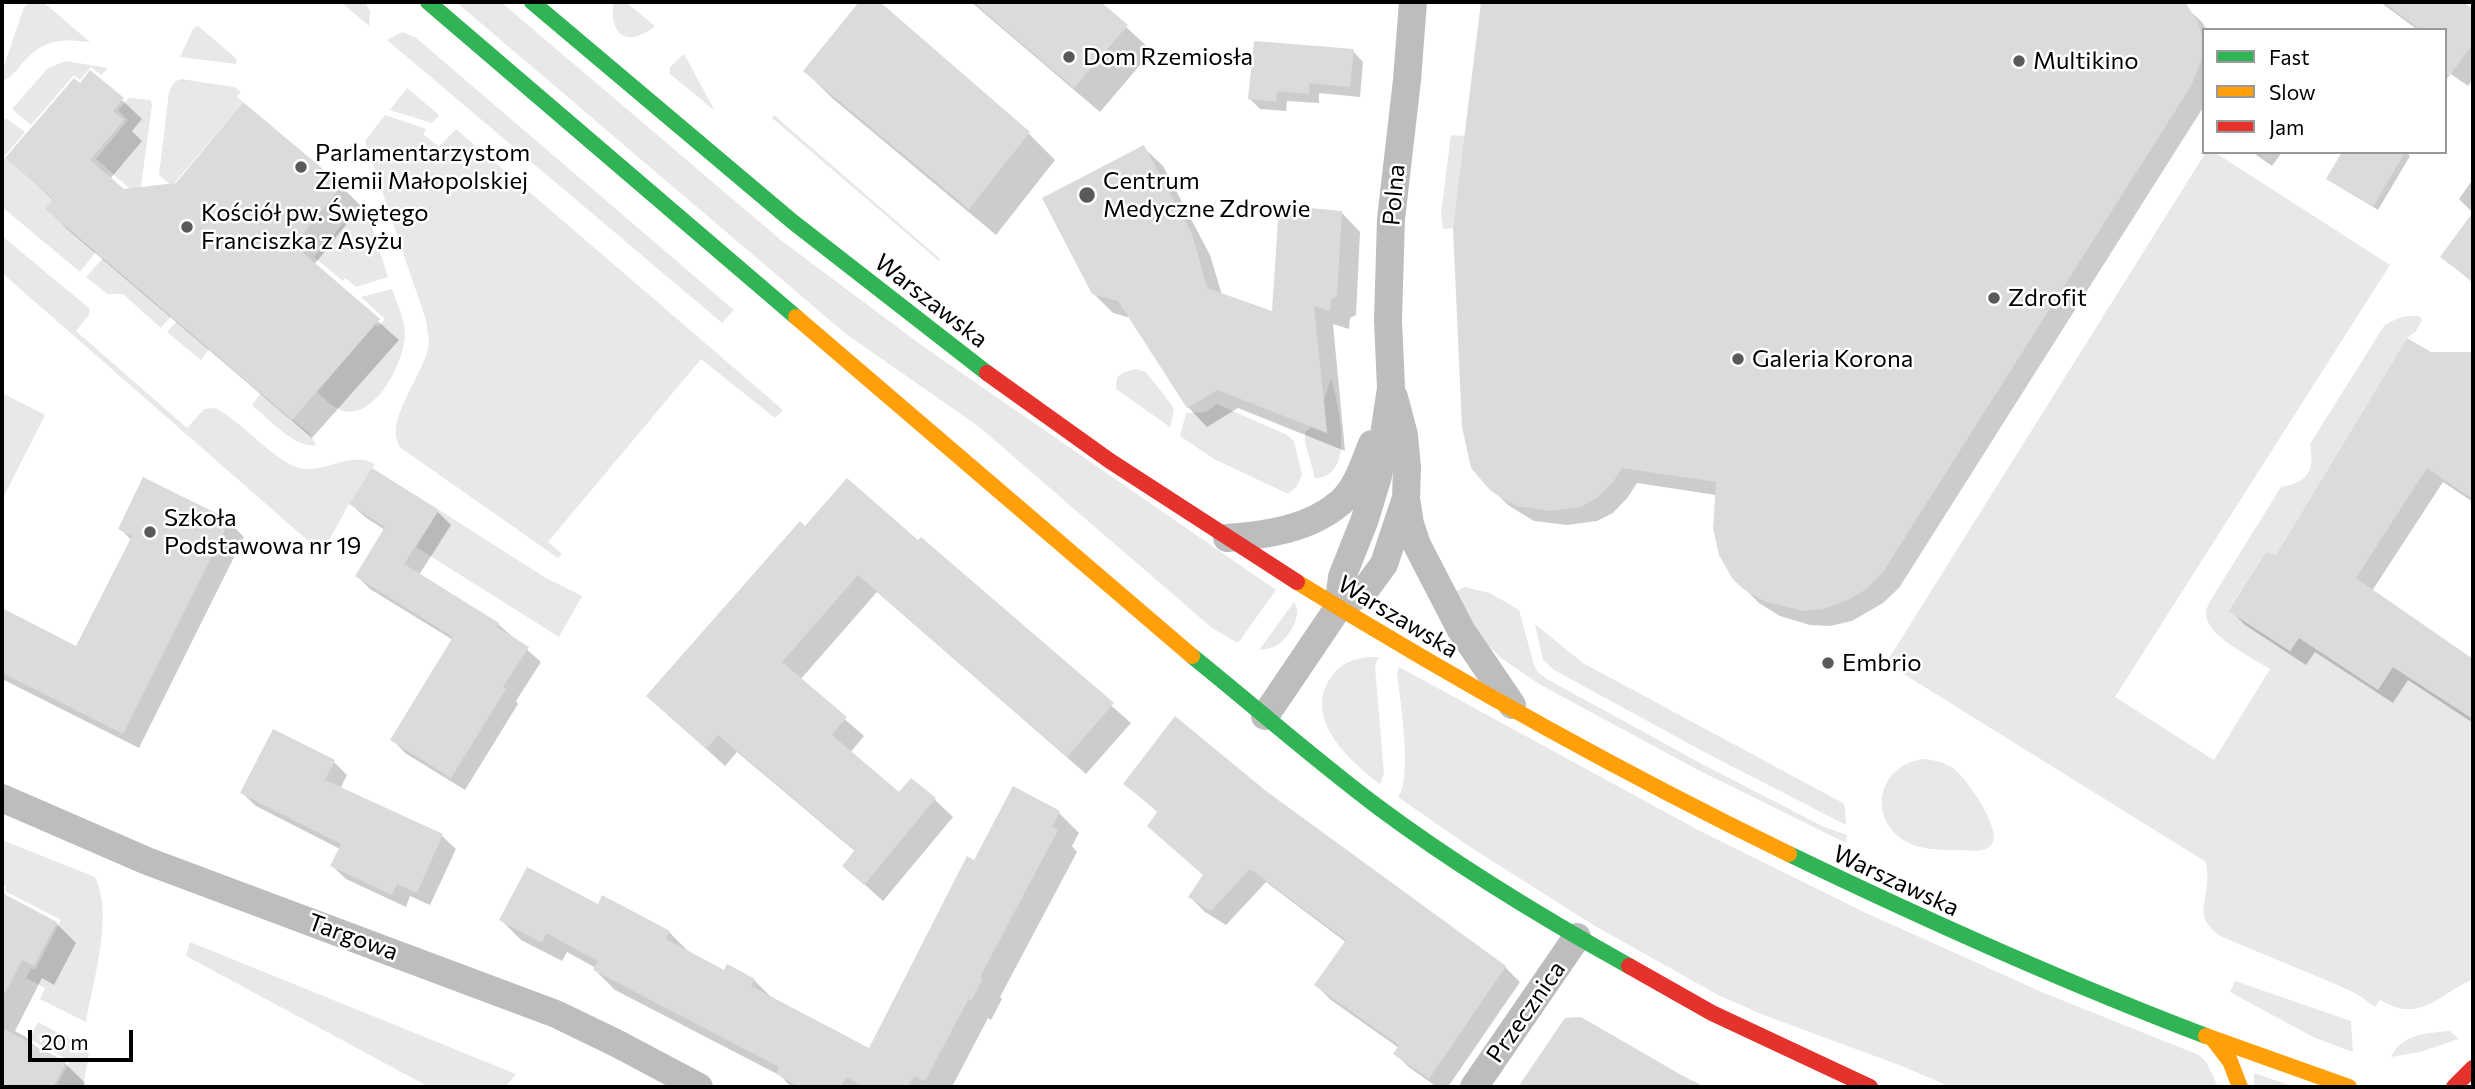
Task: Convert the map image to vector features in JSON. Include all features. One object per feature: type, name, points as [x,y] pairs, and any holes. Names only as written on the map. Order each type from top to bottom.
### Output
[{"type":"main road","points":[[428,2],[1265,716],[1378,807],[1478,875],[1577,937],[1712,1013],[1870,1087]]},
{"type":"main road","name":"Warszawska","points":[[532,2],[769,204],[956,350],[1090,446],[1338,608],[1518,713],[1690,806],[1852,887],[2074,984],[2213,1039],[2349,1087]]},
{"type":"main road","points":[[2213,1039],[2227,1052],[2235,1066],[2240,1087]]},
{"type":"main road","points":[[2454,1087],[2473,1068]]},
{"type":"street","name":"Polna","points":[[1413,2],[1391,219],[1388,347],[1391,388],[1404,435],[1406,498],[1417,545],[1437,586],[1461,630],[1518,713]]},
{"type":"street","name":"Polna","points":[[1338,608],[1342,577],[1365,519],[1378,476],[1391,388]]},
{"type":"street","name":"Polna","points":[[1227,537],[1253,536],[1297,526],[1317,518],[1342,501],[1359,475],[1391,388]]},
{"type":"street","name":"Polna","points":[[1265,716],[1338,608],[1365,590],[1384,564],[1406,498]]},
{"type":"street","name":"Targowa","points":[[2,798],[146,861],[556,1013],[699,1087]]},
{"type":"street","name":"Przecznica","points":[[1474,1087],[1577,937]]},
{"type":"shaded area","points":[[29,2],[43,2],[90,42],[68,40],[43,46],[4,80],[2,72],[24,7]]},
{"type":"shaded area","points":[[341,2],[365,2],[370,11],[369,26]]},
{"type":"shaded area","points":[[456,2],[501,2],[782,241],[924,347],[1276,590],[1238,643],[1212,628],[978,426],[846,334]]},
{"type":"shaded area","points":[[613,2],[626,2],[655,26],[634,37],[624,36],[614,24]]},
{"type":"shaded area","points":[[198,26],[237,59],[236,64],[180,57],[193,29]]},
{"type":"shaded area","points":[[402,32],[415,37],[734,310],[722,323],[387,40]]},
{"type":"shaded area","points":[[684,54],[715,111],[670,74],[670,67]]},
{"type":"shaded area","points":[[66,61],[108,68],[101,75],[91,67],[80,80],[74,75],[31,125],[12,109],[48,68]]},
{"type":"shaded area","points":[[181,79],[234,87],[241,92],[237,96],[243,102],[172,186],[159,175],[169,92],[174,82]]},
{"type":"shaded area","points":[[407,88],[439,115],[432,123],[390,110]]},
{"type":"shaded area","points":[[129,98],[151,100],[152,105],[141,186],[135,193],[96,159],[128,120],[118,110]]},
{"type":"shaded area","points":[[385,115],[426,129],[423,134],[439,147],[456,129],[783,410],[775,418],[701,359],[548,542],[562,554],[558,558],[401,448],[396,438],[396,426],[425,359],[429,338],[426,320],[365,141]]},
{"type":"shaded area","points":[[774,115],[940,259],[939,261],[772,118]]},
{"type":"shaded area","points":[[6,118],[25,132],[4,157],[53,199],[96,252],[80,272],[2,207],[2,122]]},
{"type":"shaded area","points":[[1451,135],[1465,136],[1453,228],[1443,229],[1441,213]]},
{"type":"shaded area","points":[[2205,154],[2217,154],[2390,265],[2115,697],[2214,760],[2270,669],[2231,646],[2213,630],[2206,613],[2208,606],[2281,487],[2298,482],[2308,474],[2311,461],[2310,444],[2384,326],[2401,318],[2419,316],[2422,320],[2416,331],[2407,338],[2276,555],[2266,552],[2228,610],[2290,651],[2299,638],[2377,689],[2393,667],[2473,719],[2473,979],[2418,1008],[2394,1007],[2380,1000],[2375,1007],[2342,987],[2220,936],[2208,924],[2204,913],[2206,862],[1886,663]]},
{"type":"shaded area","points":[[363,200],[388,277],[356,287],[345,278],[343,281],[314,257]]},
{"type":"shaded area","points":[[2,236],[90,309],[89,315],[76,331],[187,428],[204,409],[215,408],[279,458],[300,468],[319,468],[357,460],[375,464],[322,553],[2,273]]},
{"type":"shaded area","points":[[103,258],[171,316],[161,328],[123,294],[107,294],[86,277]]},
{"type":"shaded area","points":[[392,289],[405,329],[400,359],[394,373],[377,398],[366,406],[355,411],[339,410],[317,392],[375,324],[378,327],[385,319],[361,297]]},
{"type":"shaded area","points":[[177,321],[209,349],[201,360],[167,332]]},
{"type":"shaded area","points":[[1135,369],[1146,372],[1171,404],[1174,410],[1170,427],[1116,389],[1117,378],[1122,373]]},
{"type":"shaded area","points":[[1331,378],[1340,420],[1341,452],[1336,466],[1328,475],[1315,478],[1305,442],[1305,432],[1312,427],[1327,433],[1324,400]]},
{"type":"shaded area","points":[[2,393],[45,415],[2,500]]},
{"type":"shaded area","points":[[261,393],[310,434],[316,445],[308,445],[291,438],[252,405]]},
{"type":"shaded area","points":[[1217,404],[1287,435],[1294,441],[1302,475],[1297,486],[1288,494],[1214,459],[1180,436],[1186,413],[1206,412]]},
{"type":"shaded area","points":[[439,510],[546,578],[582,596],[559,637],[416,547]]},
{"type":"shaded area","points":[[1465,587],[1490,593],[1519,610],[1534,665],[1547,679],[1700,763],[1824,827],[1847,835],[1846,843],[1698,770],[1539,684],[1501,658],[1475,629],[1454,592]]},
{"type":"shaded area","points":[[1294,602],[1297,613],[1290,632],[1276,646],[1259,650]]},
{"type":"shaded area","points":[[1535,624],[1583,663],[1843,803],[1846,825],[1554,670],[1543,660]]},
{"type":"shaded area","points":[[1379,657],[1375,666],[1384,774],[1380,784],[1343,751],[1326,723],[1322,708],[1324,692],[1335,672],[1347,663]]},
{"type":"shaded area","points":[[1399,667],[1700,831],[1864,912],[2044,993],[2199,1055],[2207,1063],[2218,1087],[1951,1087],[1718,995],[1595,926],[1470,847],[1398,797],[1405,773],[1403,718],[1397,672]]},
{"type":"shaded area","points":[[1923,759],[1953,768],[1973,791],[1992,825],[1994,835],[1990,846],[1976,851],[1926,848],[1905,841],[1893,831],[1885,819],[1882,806],[1888,781],[1908,763]]},
{"type":"shaded area","points":[[2,840],[95,877],[103,910],[102,929],[86,1022],[40,999],[45,988],[26,978],[31,968],[35,970],[61,920],[5,891],[6,887],[2,885]]},
{"type":"shaded area","points":[[190,942],[516,1074],[505,1087],[429,1087],[186,956]]},
{"type":"shaded area","points":[[2235,981],[2351,1021],[2353,1052],[2315,1038],[2230,992]]},
{"type":"shaded area","points":[[38,1022],[84,1047],[89,1054],[83,1087],[56,1087],[70,1061],[29,1039]]},
{"type":"shaded area","points":[[2450,1031],[2459,1039],[2420,1052],[2391,1057],[2408,1039]]},
{"type":"shaded area","points":[[2254,1073],[2295,1087],[2254,1087]]},
{"type":"building","points":[[859,2],[880,2],[1030,132],[969,209],[803,71]]},
{"type":"building","name":"Dom Rzemiosła","points":[[973,2],[1101,2],[1128,25],[1074,88]]},
{"type":"building","name":"Galeria Korona","points":[[1481,2],[2185,2],[2198,22],[2202,37],[2201,61],[2191,86],[1883,572],[1868,588],[1848,600],[1824,609],[1804,611],[1763,601],[1732,578],[1719,555],[1713,528],[1716,482],[1622,468],[1597,498],[1581,507],[1550,511],[1517,506],[1503,499],[1490,490],[1471,468],[1462,427],[1453,228]]},
{"type":"building","points":[[2383,2],[2463,2],[2473,9],[2473,43],[2447,79],[2447,28],[2418,28]]},
{"type":"building","points":[[1254,41],[1354,49],[1350,87],[1309,83],[1309,94],[1277,91],[1276,102],[1248,99]]},
{"type":"building","name":"Kościół pw. Świętego Franciszka z Asyżu","points":[[90,70],[124,98],[113,111],[124,120],[90,160],[124,189],[176,183],[243,102],[342,185],[294,245],[380,319],[292,420],[45,209],[53,199],[5,158],[74,78],[80,83]]},
{"type":"building","points":[[1144,145],[1192,234],[1207,288],[1272,311],[1279,205],[1342,211],[1337,296],[1331,299],[1330,311],[1314,306],[1327,433],[1218,390],[1187,408],[1118,301],[1092,294],[1042,198]]},
{"type":"building","points":[[2341,154],[2404,154],[2373,207],[2326,179]]},
{"type":"building","points":[[2473,212],[2473,282],[2440,257]]},
{"type":"building","points":[[2407,338],[2431,352],[2473,352],[2473,499],[2427,468],[2356,578],[2473,659],[2473,719],[2393,667],[2378,690],[2299,638],[2290,651],[2228,611],[2266,552],[2276,555]]},
{"type":"building","points":[[372,468],[439,510],[404,564],[499,623],[497,627],[529,647],[451,778],[390,740],[453,637],[355,576],[385,527],[349,504]]},
{"type":"building","points":[[143,477],[230,520],[123,734],[2,673],[2,608],[76,646],[132,536],[118,529]]},
{"type":"building","points":[[847,478],[918,540],[921,537],[1114,703],[1067,757],[858,575],[782,662],[847,717],[832,735],[899,792],[911,778],[936,798],[864,885],[842,866],[855,850],[718,735],[706,749],[646,696],[800,521],[805,526]]},
{"type":"building","points":[[1175,716],[1266,791],[1506,966],[1429,1079],[1393,1054],[1399,1045],[1314,985],[1346,940],[1250,869],[1211,911],[1188,897],[1203,875],[1147,826],[1158,811],[1123,784]]},
{"type":"building","points":[[273,729],[335,760],[325,780],[443,834],[417,893],[397,884],[392,895],[330,866],[341,844],[240,793]]},
{"type":"building","points":[[1013,786],[1060,811],[1052,827],[1058,830],[980,977],[983,978],[971,1001],[968,1000],[925,1081],[914,1076],[908,1087],[865,1087],[846,1077],[841,1087],[800,1087],[776,1074],[779,1067],[593,970],[598,961],[546,933],[542,943],[499,920],[527,867],[598,904],[602,895],[670,931],[666,939],[724,970],[727,964],[755,979],[751,986],[869,1048],[967,856],[974,860]]},
{"type":"building","points":[[2,893],[57,922],[34,966],[22,960],[2,999]]},
{"type":"building","points":[[1581,1017],[1702,1087],[1518,1087],[1565,1018]]},
{"type":"building","points":[[2,1028],[66,1062],[53,1087],[2,1087]]},
{"type":"traffic: fast","points":[[428,2],[796,317]]},
{"type":"traffic: fast","points":[[532,2],[793,222],[987,373]]},
{"type":"traffic: fast","points":[[1192,656],[1408,829],[1501,891],[1629,966]]},
{"type":"traffic: fast","points":[[1789,854],[1996,950],[2206,1036]]},
{"type":"traffic: slow","points":[[796,317],[1192,656]]},
{"type":"traffic: slow","points":[[1297,582],[1539,724],[1663,791],[1789,854]]},
{"type":"traffic: slow","points":[[2206,1036],[2349,1087]]},
{"type":"traffic: slow","points":[[2213,1039],[2230,1061],[2240,1087]]},
{"type":"traffic: jam","points":[[987,373],[1110,461],[1297,582]]},
{"type":"traffic: jam","points":[[1629,966],[1712,1013],[1870,1087]]},
{"type":"traffic: jam","points":[[2454,1087],[2473,1068]]},
{"type":"place","name":"Dom Rzemiosła","points":[[1069,57]]},
{"type":"place","name":"Multikino","points":[[2019,61]]},
{"type":"place","name":"Parlamentarzystom Ziemii Małopolskiej","points":[[301,167]]},
{"type":"place","name":"Centrum Medyczne Zdrowie","points":[[1087,195]]},
{"type":"place","name":"Kościół pw. Świętego Franciszka z Asyżu","points":[[187,227]]},
{"type":"place","name":"Zdrofit","points":[[1994,298]]},
{"type":"place","name":"Galeria Korona","points":[[1738,359]]},
{"type":"place","name":"Szkoła Podstawowa nr 19","points":[[150,532]]},
{"type":"place","name":"Embrio","points":[[1828,663]]}]
